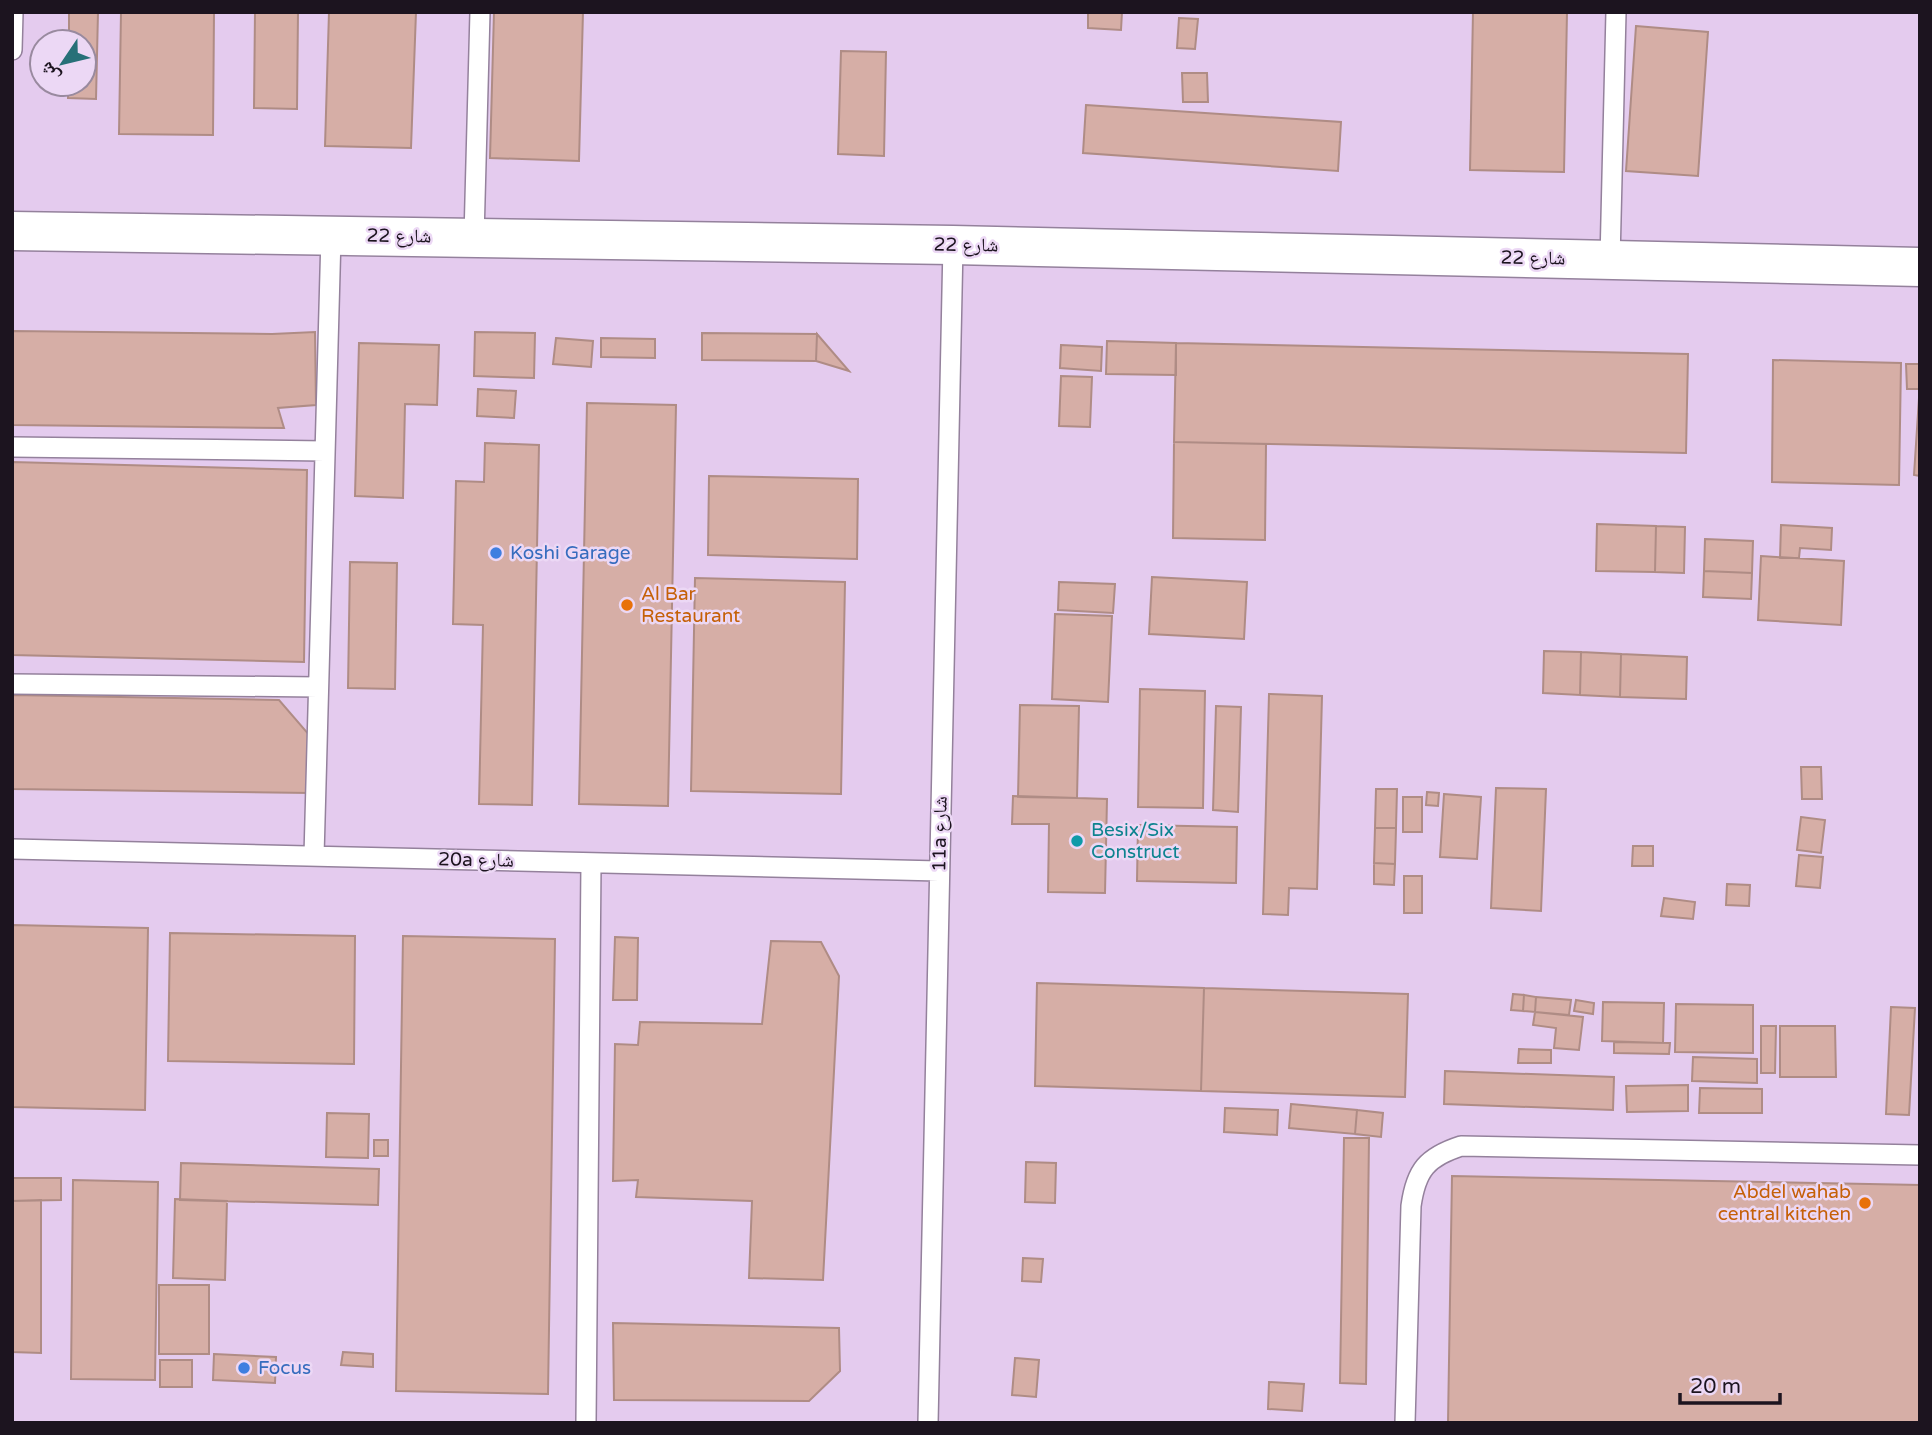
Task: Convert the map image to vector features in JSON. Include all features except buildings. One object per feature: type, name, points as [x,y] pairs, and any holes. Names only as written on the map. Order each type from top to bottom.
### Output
[{"type":"street","name":"شارع 22","points":[[12,231],[953,245],[1920,267]]},
{"type":"lane","points":[[12,50],[13,12]]},
{"type":"lane","points":[[474,237],[480,12]]},
{"type":"lane","points":[[1610,260],[1616,12]]},
{"type":"lane","points":[[314,856],[331,236]]},
{"type":"lane","name":"11a شارع","points":[[928,1423],[953,245]]},
{"type":"lane","points":[[12,447],[325,451]]},
{"type":"lane","points":[[12,684],[318,687]]},
{"type":"lane","name":"20a شارع","points":[[12,849],[939,870]]},
{"type":"lane","points":[[586,1423],[591,863]]},
{"type":"lane","points":[[1405,1423],[1411,1206],[1414,1184],[1424,1166],[1441,1153],[1461,1146],[1920,1155]]},
{"type":"shaded area","points":[[12,12],[1920,12],[1920,1423],[12,1423]]},
{"type":"place","name":"Koshi Garage","points":[[496,553]]},
{"type":"place","name":"Al Bar Restaurant","points":[[627,605]]},
{"type":"place","name":"Besix/Six Construct","points":[[1077,841]]},
{"type":"place","name":"Abdel wahab central kitchen","points":[[1865,1203]]},
{"type":"place","name":"Focus","points":[[244,1368]]}]
